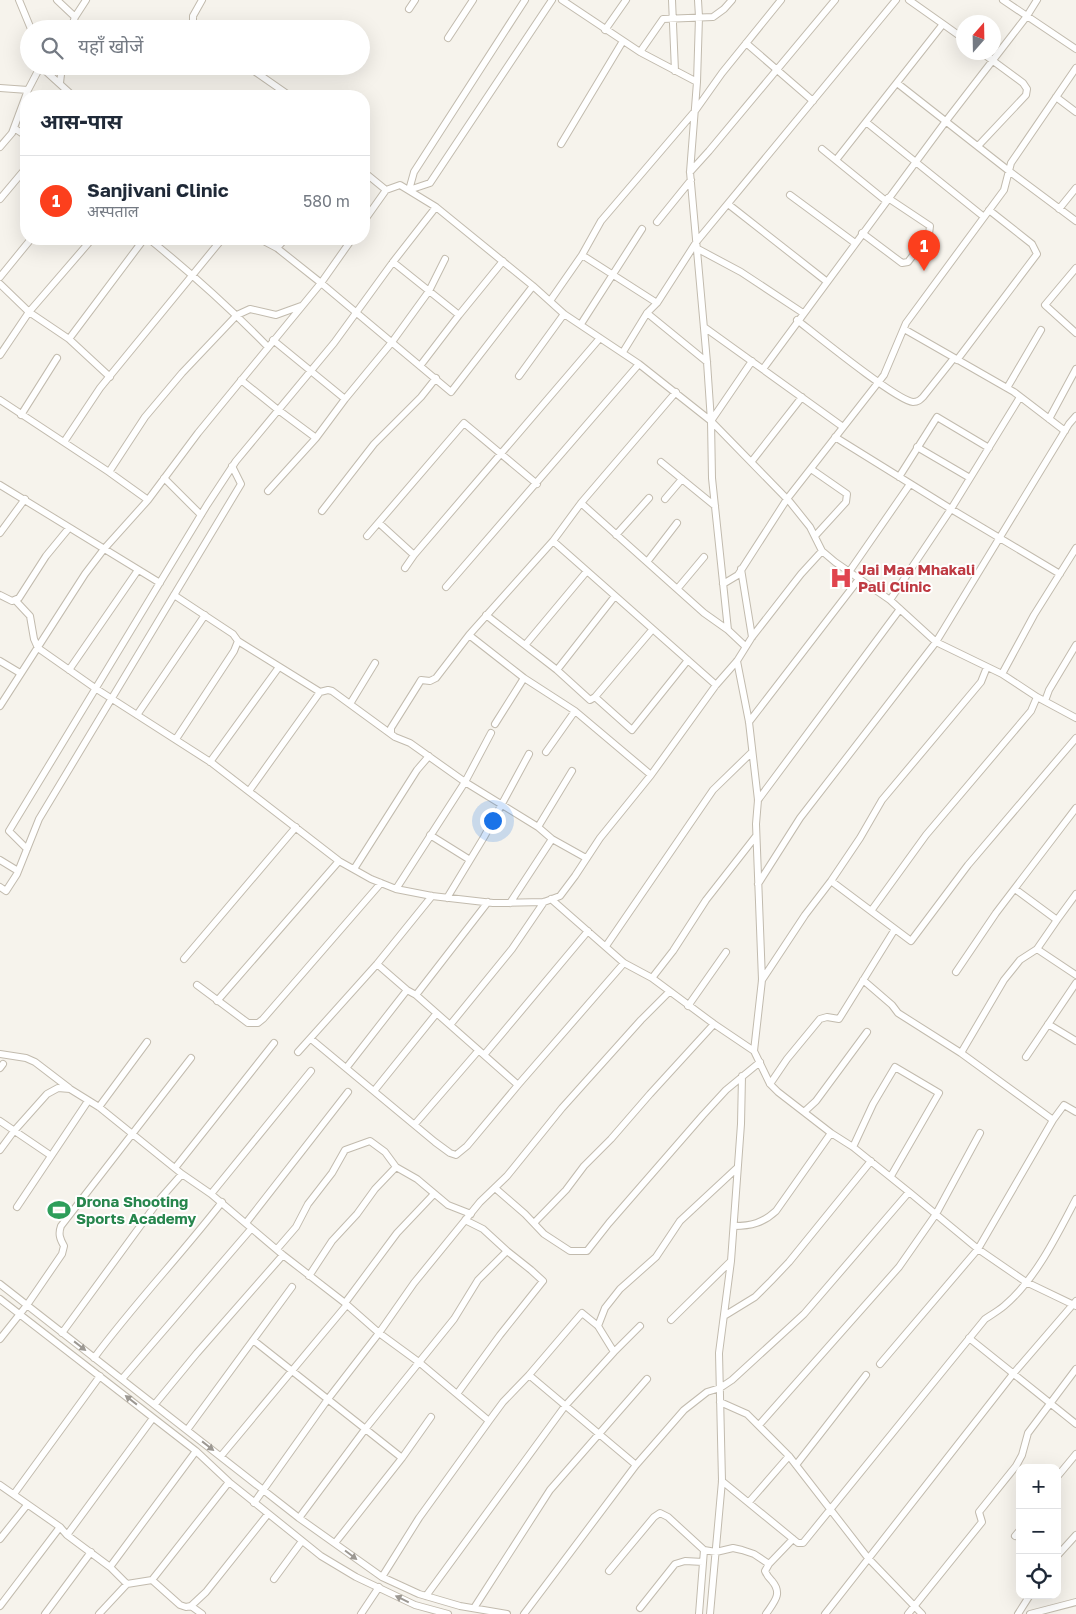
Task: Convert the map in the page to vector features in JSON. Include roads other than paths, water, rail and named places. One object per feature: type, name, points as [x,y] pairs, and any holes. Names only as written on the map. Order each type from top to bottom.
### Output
[{"type":"street","points":[[20,0],[28,20]]},
{"type":"street","points":[[57,0],[75,17]]},
{"type":"street","points":[[74,20],[86,0]]},
{"type":"street","points":[[193,20],[193,16],[202,0]]},
{"type":"street","points":[[409,9],[415,0]]},
{"type":"street","points":[[448,38],[473,0]]},
{"type":"street","points":[[409,190],[414,172],[525,0]]},
{"type":"street","points":[[409,190],[430,183],[552,0]]},
{"type":"street","points":[[562,0],[640,52],[697,82]]},
{"type":"street","points":[[605,30],[626,0]]},
{"type":"street","points":[[672,0],[675,71]]},
{"type":"street","points":[[698,0],[697,82],[690,172],[707,362],[712,478],[728,630]]},
{"type":"street","points":[[640,52],[663,19],[713,17],[732,0]]},
{"type":"street","points":[[550,301],[582,255],[601,221],[695,111],[722,73],[781,0]]},
{"type":"street","points":[[690,172],[835,0]]},
{"type":"street","points":[[623,352],[647,313],[657,303],[697,241],[896,0]]},
{"type":"street","points":[[910,0],[956,33]]},
{"type":"street","points":[[1003,0],[1076,49]]},
{"type":"street","points":[[763,369],[797,320],[1027,16],[1037,0]]},
{"type":"street","points":[[836,160],[944,24]]},
{"type":"street","points":[[561,144],[623,41]]},
{"type":"street","points":[[746,43],[813,101]]},
{"type":"street","points":[[978,146],[1026,95],[1027,89],[1023,83],[992,61]]},
{"type":"street","points":[[723,584],[738,574],[787,499],[878,382],[890,363],[906,323],[1004,190],[1011,163],[1076,68]]},
{"type":"street","points":[[0,88],[28,90],[36,75]]},
{"type":"street","points":[[49,75],[66,90]]},
{"type":"street","points":[[60,84],[61,75]]},
{"type":"street","points":[[260,75],[281,90]]},
{"type":"street","points":[[897,83],[1076,221]]},
{"type":"street","points":[[1056,97],[1076,112]]},
{"type":"street","points":[[0,147],[12,133],[20,112]]},
{"type":"street","points":[[866,122],[984,217]]},
{"type":"street","points":[[14,128],[20,132]]},
{"type":"street","points":[[822,149],[888,199],[930,226],[930,234],[908,262],[902,263],[862,233]]},
{"type":"street","points":[[0,199],[20,175]]},
{"type":"street","points":[[370,177],[386,190]]},
{"type":"street","points":[[658,222],[691,180]]},
{"type":"street","points":[[370,213],[386,190],[400,185],[436,206],[564,314],[640,364],[711,421],[787,499],[810,527],[822,551],[890,600],[936,642],[1002,674],[1037,697],[1076,718]]},
{"type":"street","points":[[1059,208],[1076,188]]},
{"type":"street","points":[[790,195],[855,243]]},
{"type":"street","points":[[728,204],[826,281]]},
{"type":"street","points":[[27,849],[9,831],[232,466],[334,343],[436,206]]},
{"type":"street","points":[[797,320],[878,382],[908,401],[919,401],[956,359],[1037,254],[1032,244],[989,210]]},
{"type":"street","points":[[581,324],[642,229]]},
{"type":"street","points":[[0,277],[26,245]]},
{"type":"street","points":[[0,355],[29,312],[87,245]]},
{"type":"street","points":[[68,339],[139,245]]},
{"type":"street","points":[[156,245],[194,275],[268,347]]},
{"type":"street","points":[[64,442],[100,388],[217,245]]},
{"type":"street","points":[[271,245],[356,311],[452,392],[532,286]]},
{"type":"street","points":[[277,248],[280,245]]},
{"type":"street","points":[[0,706],[85,574],[104,549],[148,500],[198,433],[321,283],[348,245]]},
{"type":"street","points":[[698,249],[741,272],[803,313]]},
{"type":"street","points":[[582,255],[657,303]]},
{"type":"street","points":[[268,490],[316,438],[392,342],[429,291],[446,259]]},
{"type":"street","points":[[420,366],[503,261]]},
{"type":"street","points":[[393,262],[459,315]]},
{"type":"street","points":[[1076,268],[1044,305],[1076,333]]},
{"type":"street","points":[[0,284],[29,312],[68,339],[110,377]]},
{"type":"street","points":[[109,472],[145,417],[182,373],[237,315],[250,309],[276,315],[302,306]]},
{"type":"street","points":[[647,313],[707,362]]},
{"type":"street","points":[[519,376],[564,314]]},
{"type":"street","points":[[704,327],[843,427]]},
{"type":"street","points":[[904,329],[1007,388],[1065,431]]},
{"type":"street","points":[[1007,388],[1041,330]]},
{"type":"street","points":[[405,568],[414,555],[600,338]]},
{"type":"street","points":[[273,340],[345,399]]},
{"type":"street","points":[[21,415],[57,358]]},
{"type":"street","points":[[711,421],[752,361]]},
{"type":"street","points":[[446,587],[640,364]]},
{"type":"street","points":[[1049,419],[1076,369]]},
{"type":"street","points":[[322,511],[374,444],[421,397],[436,378]]},
{"type":"street","points":[[241,380],[277,410],[316,438]]},
{"type":"street","points":[[391,733],[391,728],[421,680],[430,681],[436,678],[469,635],[553,541],[581,503],[676,392]]},
{"type":"street","points":[[752,461],[802,397]]},
{"type":"street","points":[[890,600],[970,478],[1020,397]]},
{"type":"street","points":[[0,400],[148,500]]},
{"type":"street","points":[[898,477],[936,416],[989,448]]},
{"type":"street","points":[[758,884],[800,818],[936,642],[1076,416]]},
{"type":"street","points":[[366,536],[464,423],[537,484]]},
{"type":"street","points":[[836,437],[950,509],[1060,574]]},
{"type":"street","points":[[917,447],[970,478]]},
{"type":"street","points":[[661,462],[715,506]]},
{"type":"street","points":[[0,887],[6,891],[18,871],[39,819],[241,484],[232,466]]},
{"type":"street","points":[[811,469],[847,494],[846,502],[815,536]]},
{"type":"street","points":[[164,478],[201,515]]},
{"type":"street","points":[[665,499],[682,479]]},
{"type":"street","points":[[849,572],[910,484]]},
{"type":"street","points":[[0,485],[160,584]]},
{"type":"street","points":[[616,534],[649,498]]},
{"type":"street","points":[[0,533],[25,499]]},
{"type":"street","points":[[581,503],[704,613],[728,630],[745,646]]},
{"type":"street","points":[[378,523],[414,555]]},
{"type":"street","points":[[647,562],[677,523]]},
{"type":"street","points":[[0,595],[6,600],[16,600],[22,595],[46,556],[69,528]]},
{"type":"street","points":[[553,541],[716,685]]},
{"type":"street","points":[[1002,674],[1034,615],[1076,548]]},
{"type":"street","points":[[16,600],[30,616],[34,640],[38,648],[111,699],[210,762],[339,861],[354,870],[396,889],[432,896],[488,902],[544,902],[560,896],[621,810],[651,775],[716,685],[737,660],[745,646],[801,574],[822,551]]},
{"type":"street","points":[[678,588],[704,557]]},
{"type":"street","points":[[741,569],[752,637]]},
{"type":"street","points":[[69,670],[138,570]]},
{"type":"street","points":[[526,644],[587,571]]},
{"type":"street","points":[[749,722],[859,579]]},
{"type":"street","points":[[174,595],[234,634],[238,641],[320,692]]},
{"type":"street","points":[[557,670],[615,596]]},
{"type":"street","points":[[758,800],[900,609]]},
{"type":"street","points":[[137,715],[205,615]]},
{"type":"street","points":[[486,615],[526,644],[590,700],[595,697],[652,630]]},
{"type":"street","points":[[469,635],[524,678],[575,711],[651,775]]},
{"type":"street","points":[[176,739],[234,651],[238,641]]},
{"type":"street","points":[[1045,701],[1049,690],[1076,645]]},
{"type":"street","points":[[595,697],[632,730],[688,660]]},
{"type":"street","points":[[737,660],[749,722],[758,800],[756,836],[762,980],[754,1050]]},
{"type":"street","points":[[0,661],[20,673]]},
{"type":"street","points":[[350,704],[375,663]]},
{"type":"street","points":[[210,762],[279,667]]},
{"type":"street","points":[[762,980],[805,915],[860,838],[882,800],[981,682],[988,667]]},
{"type":"street","points":[[495,724],[524,678]]},
{"type":"street","points":[[249,791],[320,692],[328,690],[391,733],[429,756],[465,782],[538,827],[552,839],[586,858]]},
{"type":"street","points":[[871,911],[926,836],[1031,710],[1037,697]]},
{"type":"street","points":[[546,752],[575,711]]},
{"type":"street","points":[[396,889],[465,782],[491,733]]},
{"type":"street","points":[[831,881],[911,940],[968,864],[1076,738]]},
{"type":"street","points":[[606,946],[713,790],[752,752]]},
{"type":"street","points":[[447,898],[529,754]]},
{"type":"street","points":[[354,870],[429,756]]},
{"type":"street","points":[[538,827],[572,771]]},
{"type":"street","points":[[956,972],[977,939],[1076,808]]},
{"type":"street","points":[[184,959],[296,827]]},
{"type":"street","points":[[430,835],[470,860]]},
{"type":"street","points":[[652,978],[673,951],[706,900],[756,836]]},
{"type":"street","points":[[510,903],[552,839]]},
{"type":"street","points":[[0,860],[18,871]]},
{"type":"street","points":[[217,1001],[339,861]]},
{"type":"street","points":[[197,985],[248,1023],[258,1023],[381,883]]},
{"type":"street","points":[[1015,889],[1057,920]]},
{"type":"street","points":[[961,1053],[1004,980],[1020,960],[1037,950],[1076,894]]},
{"type":"street","points":[[298,1052],[376,964],[432,896]]},
{"type":"street","points":[[551,899],[624,963],[652,978],[688,1006],[754,1050],[770,1084],[778,1092],[831,1133],[892,1176],[978,1249],[1026,1282],[1075,1304],[1013,1374],[825,1614]]},
{"type":"street","points":[[416,995],[488,902]]},
{"type":"street","points":[[450,1025],[512,949],[544,902]]},
{"type":"street","points":[[770,1084],[787,1059],[820,1019],[827,1017],[839,1019],[895,928]]},
{"type":"street","points":[[415,1124],[481,1053],[588,931]]},
{"type":"street","points":[[1037,950],[1076,975]]},
{"type":"street","points":[[688,1006],[726,952]]},
{"type":"street","points":[[311,1039],[435,1142],[456,1155],[467,1146],[624,963]]},
{"type":"street","points":[[376,964],[407,990],[416,995],[518,1085]]},
{"type":"street","points":[[863,980],[892,1005],[898,1013],[961,1053],[1053,1120]]},
{"type":"street","points":[[1026,1057],[1076,983]]},
{"type":"street","points":[[347,1068],[407,990]]},
{"type":"street","points":[[254,1503],[414,1283],[465,1220],[507,1176],[562,1108],[610,1054],[669,992]]},
{"type":"street","points":[[374,1091],[436,1014]]},
{"type":"street","points":[[534,1223],[566,1190],[584,1166],[612,1139],[714,1024]]},
{"type":"street","points":[[1048,1024],[1076,1040]]},
{"type":"street","points":[[804,1112],[816,1101],[867,1032]]},
{"type":"street","points":[[99,1107],[147,1042]]},
{"type":"street","points":[[175,1168],[274,1043]]},
{"type":"street","points":[[0,1054],[26,1058],[35,1062],[70,1089],[99,1107],[182,1174],[222,1202],[283,1255],[379,1333],[420,1363],[489,1421]]},
{"type":"street","points":[[0,1339],[27,1305],[62,1254],[64,1246],[60,1240],[59,1232],[61,1226],[191,1058]]},
{"type":"street","points":[[495,1188],[544,1234],[570,1251],[588,1251],[609,1223],[703,1115],[726,1090],[760,1062]]},
{"type":"street","points":[[853,1147],[873,1104],[895,1067],[939,1093],[892,1176]]},
{"type":"street","points":[[212,1194],[311,1071]]},
{"type":"street","points":[[710,1614],[722,1480],[719,1353],[734,1226],[741,1124],[742,1076]]},
{"type":"street","points":[[0,1150],[14,1130],[47,1094],[58,1088],[70,1089]]},
{"type":"street","points":[[246,1222],[348,1092]]},
{"type":"street","points":[[17,1206],[88,1101]]},
{"type":"street","points":[[880,1364],[978,1249],[1053,1120],[1064,1105],[1076,1112]]},
{"type":"street","points":[[0,1121],[50,1155]]},
{"type":"street","points":[[734,1226],[747,1226],[768,1218],[776,1210],[831,1133]]},
{"type":"street","points":[[759,1425],[899,1267],[936,1214],[980,1133]]},
{"type":"street","points":[[277,1250],[296,1227],[308,1204],[332,1173],[345,1150],[370,1141],[385,1152],[396,1167],[417,1179],[448,1205],[471,1214]]},
{"type":"street","points":[[724,1316],[755,1297],[771,1281],[789,1262],[871,1161]]},
{"type":"street","points":[[309,1276],[332,1241],[396,1167]]},
{"type":"street","points":[[598,1326],[605,1308],[620,1289],[656,1257],[680,1221],[737,1168]]},
{"type":"street","points":[[62,1333],[160,1199],[182,1174]]},
{"type":"street","points":[[524,1614],[636,1465],[684,1410],[707,1392],[720,1388],[732,1380],[804,1314],[909,1192]]},
{"type":"street","points":[[222,1456],[345,1305],[397,1233],[434,1194]]},
{"type":"street","points":[[722,1480],[798,1543],[803,1543],[985,1319],[1005,1306],[1026,1282],[1052,1245],[1076,1199]]},
{"type":"street","points":[[94,1358],[222,1202]]},
{"type":"street","points":[[457,1394],[500,1335],[543,1281],[484,1229],[465,1220]]},
{"type":"street","points":[[122,1380],[252,1229]]},
{"type":"street","points":[[299,1518],[366,1428],[454,1319],[478,1280],[508,1251]]},
{"type":"street","points":[[155,1404],[283,1255]]},
{"type":"street","points":[[671,1320],[731,1261]]},
{"type":"street","points":[[0,1284],[299,1518],[382,1577],[426,1596],[507,1614]]},
{"type":"street","points":[[187,1430],[292,1288]]},
{"type":"street","points":[[0,1299],[196,1451],[228,1482],[321,1556],[356,1578],[415,1605],[448,1614]]},
{"type":"street","points":[[382,1577],[420,1518],[503,1402],[529,1375],[582,1313],[598,1326],[614,1352]]},
{"type":"street","points":[[426,1596],[565,1406],[640,1326]]},
{"type":"street","points":[[969,1338],[1076,1424]]},
{"type":"street","points":[[253,1340],[402,1458]]},
{"type":"street","points":[[908,1614],[982,1522],[979,1512],[1016,1466],[1022,1455],[1028,1433],[1076,1369]]},
{"type":"street","points":[[529,1375],[636,1465]]},
{"type":"street","points":[[796,1465],[866,1375]]},
{"type":"street","points":[[14,1494],[100,1376]]},
{"type":"street","points":[[474,1608],[550,1490],[647,1379]]},
{"type":"street","points":[[720,1402],[747,1414],[759,1425],[796,1465],[868,1558],[922,1614]]},
{"type":"street","points":[[335,1544],[402,1458],[431,1417]]},
{"type":"street","points":[[67,1535],[153,1418]]},
{"type":"street","points":[[110,1567],[196,1451]]},
{"type":"street","points":[[1061,1472],[1076,1454]]},
{"type":"street","points":[[749,1502],[788,1456]]},
{"type":"street","points":[[99,1614],[127,1584],[152,1580],[228,1482]]},
{"type":"street","points":[[0,1485],[60,1527],[67,1535],[110,1567],[127,1584]]},
{"type":"street","points":[[0,1539],[27,1505]]},
{"type":"street","points":[[152,1580],[180,1605],[191,1606],[206,1592],[268,1514]]},
{"type":"street","points":[[609,1572],[654,1517],[660,1514],[668,1517],[704,1550],[716,1552],[733,1548],[754,1554],[769,1564]]},
{"type":"street","points":[[0,1606],[60,1527]]},
{"type":"street","points":[[1059,1554],[1076,1535]]},
{"type":"street","points":[[766,1614],[778,1594],[778,1590],[767,1577],[765,1571],[769,1564],[793,1539]]},
{"type":"street","points":[[274,1579],[302,1541]]},
{"type":"street","points":[[699,1614],[704,1550]]},
{"type":"street","points":[[45,1614],[91,1552]]},
{"type":"street","points":[[640,1608],[675,1564],[685,1561],[703,1562]]},
{"type":"street","points":[[361,1614],[379,1588]]},
{"type":"street","points":[[1018,1614],[1027,1599]]},
{"type":"street","points":[[1030,1614],[1076,1602]]},
{"type":"street","points":[[191,1606],[202,1614]]},
{"type":"street","points":[[418,1614],[423,1607]]},
{"type":"place","name":"Sanjivani Clinic","points":[[924,271]]},
{"type":"place","name":"Jai Maa Mhakali Pali Clinic","points":[[841,578]]},
{"type":"place","name":"Drona Shooting Sports Academy","points":[[59,1210]]}]
